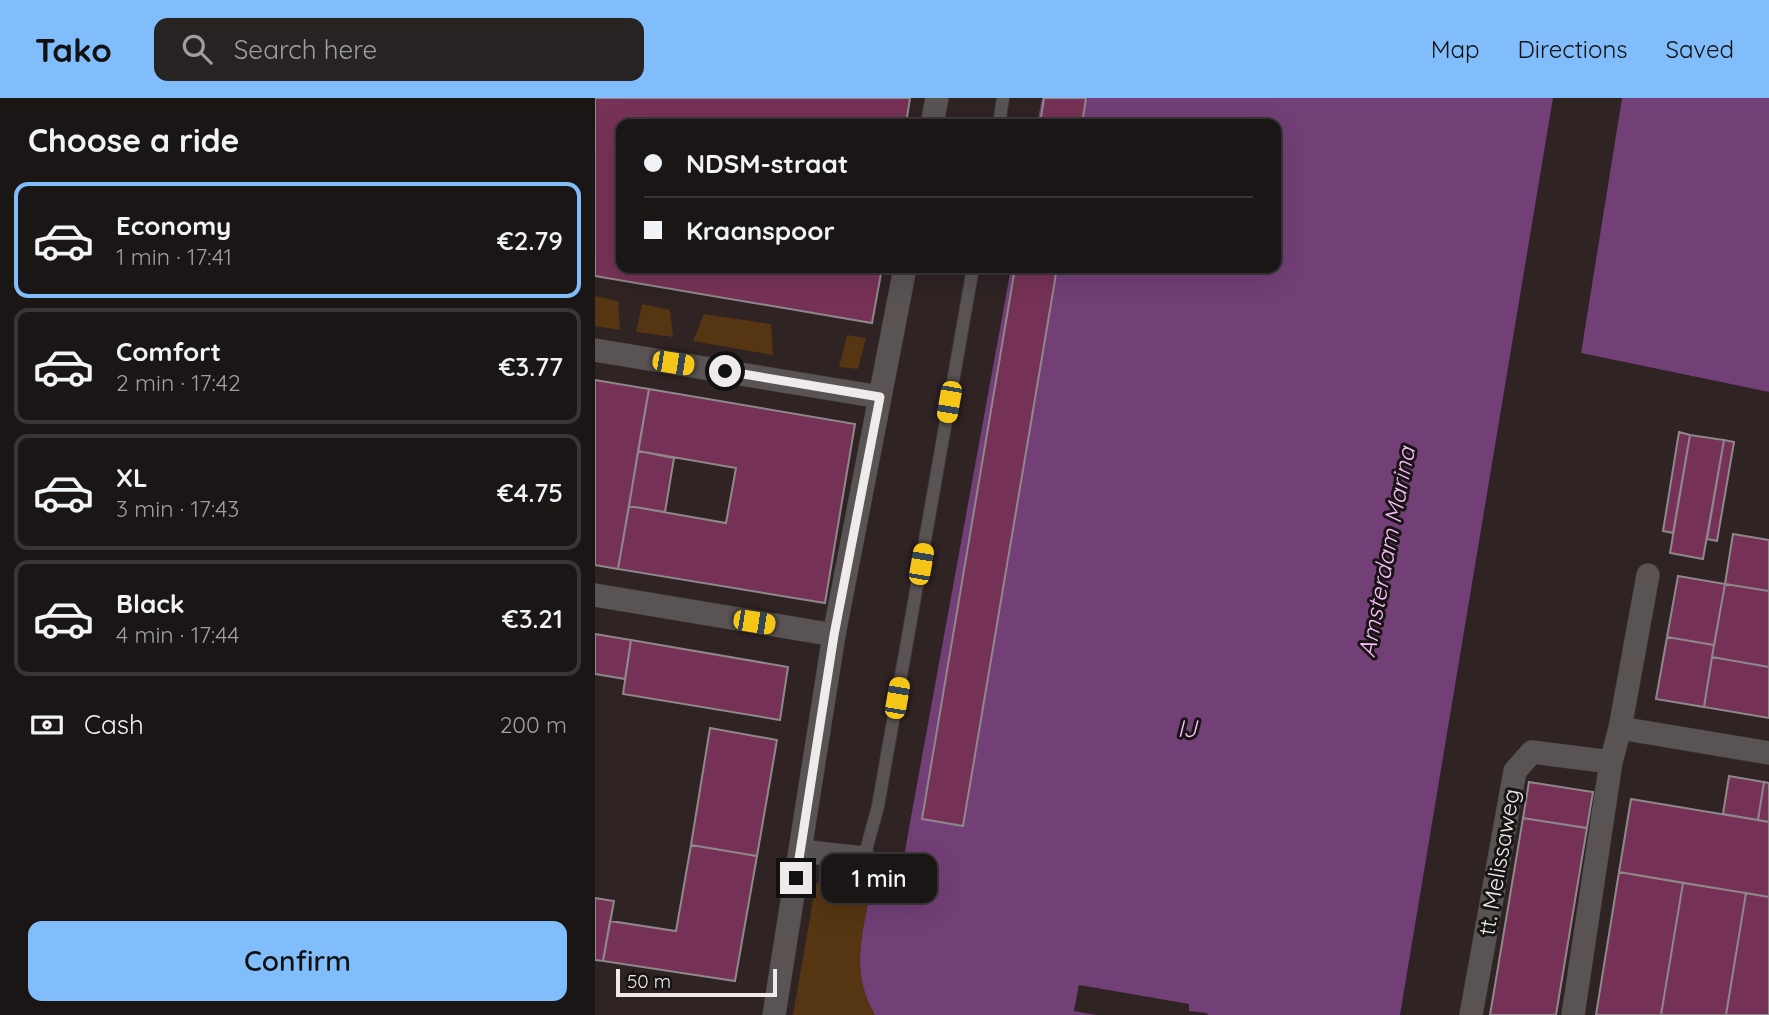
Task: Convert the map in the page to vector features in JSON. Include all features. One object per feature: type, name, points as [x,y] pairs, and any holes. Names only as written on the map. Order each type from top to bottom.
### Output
[{"type":"street","points":[[933,119],[937,98]]},
{"type":"street","points":[[774,1015],[834,635],[904,273]]},
{"type":"street","points":[[595,350],[880,397]]},
{"type":"street","points":[[1573,1015],[1611,762],[1620,727],[1647,575]]},
{"type":"street","points":[[595,595],[834,635]]},
{"type":"street","points":[[1620,727],[1769,753]]},
{"type":"street","name":"tt. Melissaweg","points":[[1471,1015],[1515,771],[1532,752],[1611,762]]},
{"type":"street","points":[[800,851],[864,858]]},
{"type":"lane","points":[[1000,119],[1003,98]]},
{"type":"lane","points":[[864,858],[878,806],[972,273]]},
{"type":"shaded area","points":[[595,98],[1086,98],[1083,119],[616,119],[616,273],[1056,273],[906,899],[870,893],[859,965],[861,985],[875,1015],[595,1015]]},
{"type":"shaded area","points":[[1553,98],[1622,98],[1581,353],[1769,392],[1769,1015],[1400,1015]]},
{"type":"shaded area","points":[[595,296],[618,301],[620,330],[595,326]]},
{"type":"shaded area","points":[[642,304],[670,310],[673,337],[636,332]]},
{"type":"shaded area","points":[[704,314],[771,324],[773,355],[693,341]]},
{"type":"shaded area","points":[[847,335],[866,338],[858,369],[839,367]]},
{"type":"shaded area","points":[[816,883],[870,892],[861,940],[860,969],[867,999],[875,1015],[793,1015]]},
{"type":"shaded area","points":[[1079,985],[1190,1004],[1208,1015],[1096,1015],[1074,1011]]},
{"type":"water","name":"IJ","points":[[1042,98],[1553,98],[1400,1015],[1208,1015],[1189,1011],[1189,1004],[1079,985],[1074,1011],[1096,1015],[875,1015],[867,999],[860,969],[860,955],[870,892],[906,898],[900,880],[1010,273],[1281,273],[1281,119],[1038,119]]},
{"type":"water","points":[[1622,98],[1769,98],[1769,392],[1581,353]]},
{"type":"building","points":[[595,98],[910,98],[907,119],[616,119],[616,273],[881,273],[872,323],[595,276]]},
{"type":"building","points":[[1044,98],[1086,98],[1083,119],[1041,119]]},
{"type":"building","points":[[1014,273],[1056,273],[963,826],[922,819]]},
{"type":"building","points":[[595,380],[649,389],[618,569],[595,565]]},
{"type":"building","points":[[649,389],[855,424],[825,603],[618,569],[629,506],[726,523],[736,468],[638,451]]},
{"type":"building","points":[[1679,432],[1690,435],[1673,533],[1663,531]]},
{"type":"building","points":[[1690,435],[1724,440],[1703,559],[1670,553]]},
{"type":"building","points":[[1724,440],[1734,442],[1717,541],[1707,539]]},
{"type":"building","points":[[638,451],[674,458],[665,512],[629,506]]},
{"type":"building","points":[[1733,534],[1769,540],[1769,591],[1725,584]]},
{"type":"building","points":[[1678,576],[1725,584],[1714,645],[1667,637]]},
{"type":"building","points":[[1725,584],[1769,591],[1769,667],[1712,657]]},
{"type":"building","points":[[595,634],[631,640],[625,679],[595,674]]},
{"type":"building","points":[[1667,637],[1714,645],[1704,707],[1656,699]]},
{"type":"building","points":[[631,640],[788,667],[780,720],[623,694]]},
{"type":"building","points":[[1712,657],[1769,667],[1769,718],[1704,707]]},
{"type":"building","points":[[710,728],[777,740],[757,856],[691,845]]},
{"type":"building","points":[[1729,776],[1764,782],[1758,820],[1723,814]]},
{"type":"building","points":[[1529,782],[1593,792],[1587,828],[1523,818]]},
{"type":"building","points":[[1764,782],[1769,783],[1769,822],[1758,820]]},
{"type":"building","points":[[1631,799],[1769,822],[1769,897],[1619,872]]},
{"type":"building","points":[[1523,818],[1587,828],[1556,1015],[1490,1015]]},
{"type":"building","points":[[691,845],[757,856],[735,981],[603,961],[610,921],[676,931]]},
{"type":"building","points":[[1619,872],[1683,883],[1661,1015],[1596,1015]]},
{"type":"building","points":[[1683,883],[1746,893],[1726,1015],[1661,1015]]},
{"type":"building","points":[[1746,893],[1769,897],[1769,1015],[1726,1015]]},
{"type":"building","points":[[595,898],[614,901],[603,961],[595,960]]},
{"type":"route","points":[[725,371],[880,397],[834,635],[796,878]]},
{"type":"water label","name":"Amsterdam Marina","points":[[1387,552]]}]
